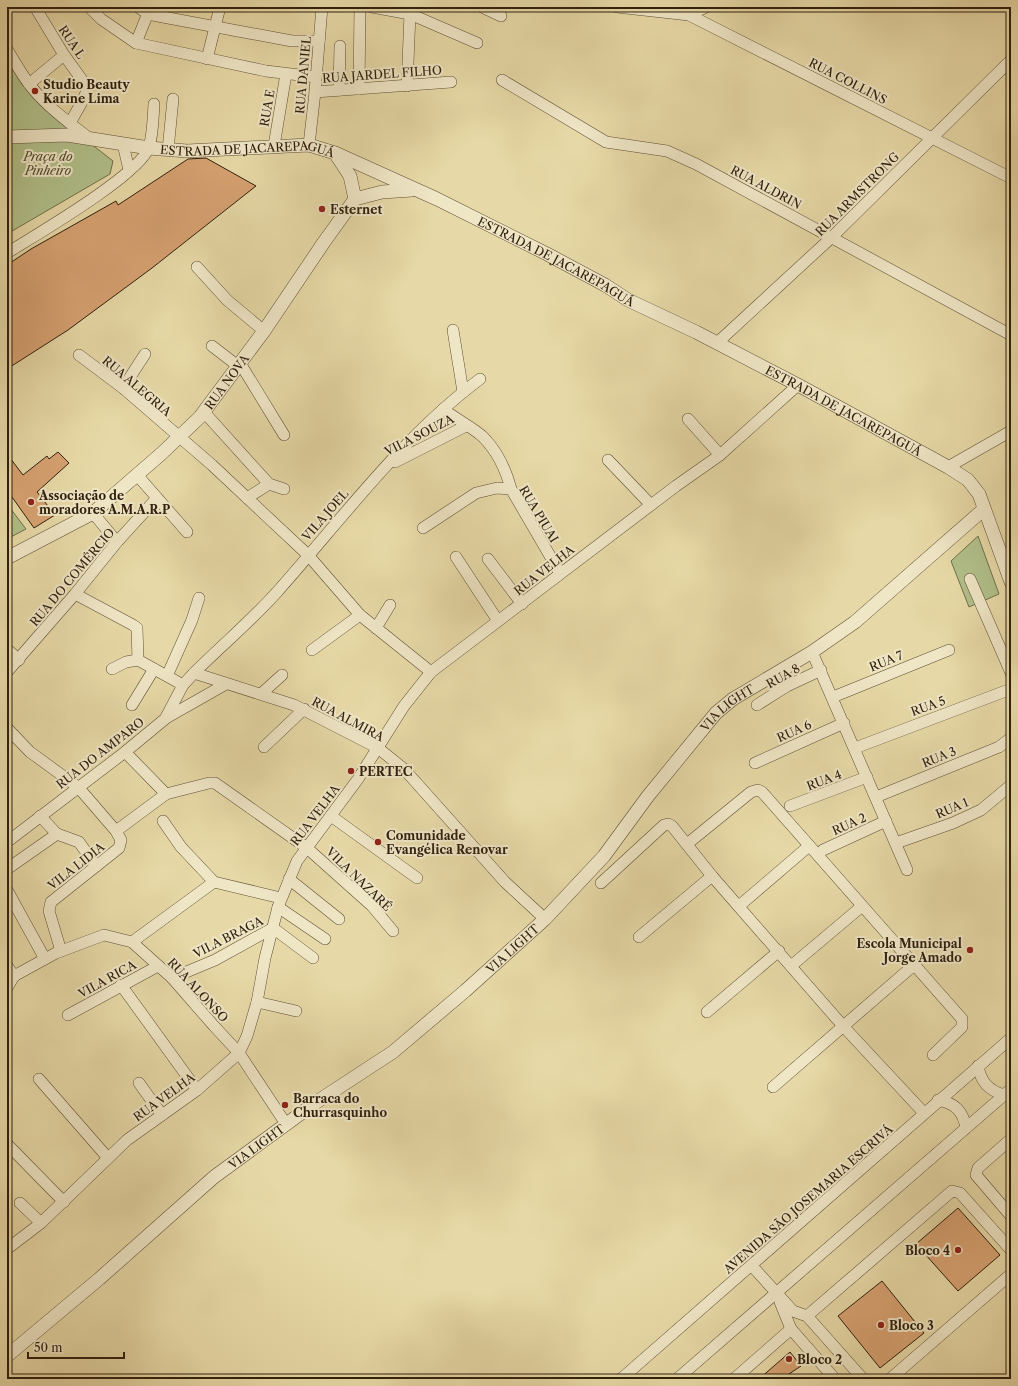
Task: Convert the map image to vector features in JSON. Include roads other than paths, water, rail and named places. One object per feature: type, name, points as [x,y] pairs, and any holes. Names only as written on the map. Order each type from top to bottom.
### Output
[{"type":"street","name":"RUA L","points":[[35,7],[64,55],[87,85],[88,90],[70,124]]},
{"type":"street","points":[[89,7],[101,19],[136,43],[207,59],[286,74],[316,77]]},
{"type":"street","points":[[138,7],[215,27],[292,42],[319,42]]},
{"type":"street","points":[[207,59],[220,7]]},
{"type":"street","name":"RUA DANIEL","points":[[309,145],[322,7]]},
{"type":"street","points":[[359,89],[360,7]]},
{"type":"street","points":[[372,7],[410,14],[477,42]]},
{"type":"street","points":[[482,7],[501,16]]},
{"type":"street","points":[[618,7],[689,15],[706,7]]},
{"type":"street","points":[[136,43],[149,10]]},
{"type":"street","points":[[408,86],[410,14]]},
{"type":"street","name":"RUA COLLINS","points":[[689,15],[1011,178]]},
{"type":"street","points":[[340,46],[340,90]]},
{"type":"street","points":[[7,49],[29,84],[70,124],[89,138]]},
{"type":"street","points":[[29,84],[64,55]]},
{"type":"street","name":"RUA ARMSTRONG","points":[[716,343],[832,237],[1011,60]]},
{"type":"street","name":"RUA E","points":[[274,146],[286,74]]},
{"type":"street","name":"RUA ALDRIN","points":[[502,80],[606,142],[667,151],[696,164],[1011,335]]},
{"type":"street","name":"RUA JARDEL FILHO","points":[[315,92],[451,82]]},
{"type":"street","points":[[168,150],[173,99]]},
{"type":"street","points":[[7,253],[77,208],[129,170],[149,148],[154,104]]},
{"type":"street","name":"ESTRADA DE JACAREPAGUÁ","points":[[7,137],[67,135],[149,148],[203,151],[309,145],[366,166],[437,199],[547,254],[605,285],[628,300],[798,385],[948,467],[974,486],[979,494],[1011,582]]},
{"type":"street","points":[[122,144],[129,170]]},
{"type":"street","points":[[334,153],[350,176],[355,199],[382,192],[416,190]]},
{"type":"street","name":"RUA NOVA","points":[[7,558],[93,513],[137,475],[204,412],[264,331],[355,199]]},
{"type":"street","points":[[197,267],[227,300],[264,331]]},
{"type":"street","points":[[453,330],[463,392]]},
{"type":"street","points":[[212,346],[239,364],[284,435]]},
{"type":"street","points":[[122,388],[145,354]]},
{"type":"street","name":"RUA ALEGRIA","points":[[79,355],[122,388],[247,498],[308,555],[360,615],[431,672]]},
{"type":"street","name":"VILA JOEL","points":[[194,673],[276,593],[385,467],[443,409],[480,379]]},
{"type":"street","name":"RUA VELHA","points":[[7,1249],[41,1223],[127,1140],[198,1090],[240,1053],[247,1036],[257,1002],[265,958],[279,902],[297,861],[331,816],[378,748],[404,706],[431,672],[459,649],[522,604],[651,505],[720,455],[798,385]]},
{"type":"street","points":[[443,409],[482,436],[492,447],[507,474],[511,488]]},
{"type":"street","points":[[204,412],[269,484],[284,488]]},
{"type":"street","points":[[688,419],[720,455]]},
{"type":"street","name":"VILA SOUZA","points":[[385,467],[466,426]]},
{"type":"street","points":[[948,467],[1011,431]]},
{"type":"street","points":[[608,460],[651,505]]},
{"type":"street","points":[[137,475],[187,532]]},
{"type":"street","points":[[247,498],[269,484]]},
{"type":"street","name":"RUA PIUAI","points":[[423,528],[476,493],[497,488],[511,488],[560,574]]},
{"type":"street","name":"RUA DO COMÉRCIO","points":[[7,672],[75,594],[117,542],[157,498]]},
{"type":"street","name":"VIA LIGHT","points":[[7,1356],[99,1279],[214,1177],[286,1124],[393,1052],[545,918],[604,856],[648,796],[716,713],[733,699],[812,652],[855,622],[984,508]]},
{"type":"street","points":[[93,513],[117,542]]},
{"type":"street","points":[[456,557],[498,621]]},
{"type":"street","points":[[488,559],[522,604]]},
{"type":"street","points":[[970,580],[1011,673]]},
{"type":"street","points":[[75,594],[136,626],[138,660]]},
{"type":"street","points":[[167,676],[189,627],[199,598]]},
{"type":"street","points":[[376,628],[390,605]]},
{"type":"street","points":[[312,650],[360,615]]},
{"type":"street","points":[[7,649],[19,660]]},
{"type":"street","name":"RUA 7","points":[[833,697],[949,650]]},
{"type":"street","points":[[812,652],[833,697],[907,870]]},
{"type":"street","points":[[112,669],[126,662],[138,660],[184,685]]},
{"type":"street","points":[[132,705],[154,669]]},
{"type":"street","name":"RUA 8","points":[[757,705],[788,686],[821,670]]},
{"type":"street","name":"RUA ALMIRA","points":[[194,673],[304,709],[378,748],[404,769],[504,882],[545,918]]},
{"type":"street","name":"RUA DO AMPARO","points":[[7,842],[125,752],[165,718],[184,685],[194,673]]},
{"type":"street","points":[[261,694],[282,675]]},
{"type":"street","points":[[165,718],[226,684]]},
{"type":"street","name":"RUA 5","points":[[855,748],[1011,690]]},
{"type":"street","points":[[264,747],[304,709]]},
{"type":"street","name":"RUA 6","points":[[755,763],[844,723]]},
{"type":"street","points":[[7,728],[30,752],[78,787],[116,831],[166,794],[125,752]]},
{"type":"street","name":"RUA 3","points":[[876,797],[1000,747],[1011,738]]},
{"type":"street","name":"RUA 4","points":[[790,806],[867,777]]},
{"type":"street","name":"VILA NAZARÉ","points":[[166,794],[209,783],[215,784],[307,848],[372,906],[393,931]]},
{"type":"street","name":"RUA 1","points":[[896,843],[953,823],[981,810],[1011,785]]},
{"type":"street","points":[[687,844],[751,792],[758,790],[765,795],[861,907],[963,1021],[962,1027],[933,1055]]},
{"type":"street","points":[[40,816],[57,834],[82,845],[96,866]]},
{"type":"street","points":[[331,816],[417,878]]},
{"type":"street","points":[[163,821],[182,847],[214,882],[279,902],[325,939]]},
{"type":"street","name":"RUA 2","points":[[823,850],[886,821]]},
{"type":"street","points":[[601,883],[666,824],[672,826],[712,876],[843,1026],[924,1113]]},
{"type":"street","name":"VILA LIDIA","points":[[61,951],[49,912],[51,902],[119,848],[121,840],[116,831]]},
{"type":"street","points":[[7,869],[57,834]]},
{"type":"street","points":[[739,906],[809,846]]},
{"type":"street","points":[[639,937],[712,876]]},
{"type":"street","points":[[289,879],[340,919]]},
{"type":"street","name":"VILA RICA","points":[[132,942],[214,882]]},
{"type":"street","points":[[7,890],[45,959]]},
{"type":"street","points":[[791,966],[861,907]]},
{"type":"street","points":[[273,928],[313,958]]},
{"type":"street","name":"VILA BRAGA","points":[[172,978],[215,960],[273,928]]},
{"type":"street","name":"RUA ALONSO","points":[[14,976],[61,951],[104,935],[132,942],[172,978],[240,1053],[286,1124]]},
{"type":"street","points":[[707,1012],[779,951]]},
{"type":"street","points":[[773,1087],[914,965]]},
{"type":"street","points":[[7,966],[14,976],[7,988]]},
{"type":"street","name":"VILA RICA","points":[[68,1015],[158,966]]},
{"type":"street","points":[[121,985],[198,1090]]},
{"type":"street","points":[[257,1002],[296,1011]]},
{"type":"street","name":"AVENIDA SÃO JOSEMARIA ESCRIVÁ","points":[[621,1379],[752,1266],[938,1100],[1011,1038]]},
{"type":"street","points":[[978,1066],[980,1077],[986,1086],[994,1092],[1008,1092]]},
{"type":"street","points":[[39,1079],[108,1158]]},
{"type":"street","points":[[139,1083],[162,1115]]},
{"type":"street","points":[[677,1379],[1008,1092]]},
{"type":"street","points":[[938,1100],[949,1102],[958,1108],[964,1118],[966,1128]]},
{"type":"street","points":[[1011,1139],[978,1168],[976,1175],[1011,1216]]},
{"type":"street","points":[[7,1144],[64,1202]]},
{"type":"street","points":[[807,1316],[952,1191],[960,1193],[1011,1250]]},
{"type":"street","points":[[20,1204],[41,1223]]},
{"type":"street","points":[[752,1266],[793,1311],[807,1316],[863,1379]]},
{"type":"street","points":[[890,1379],[1011,1274]]},
{"type":"street","points":[[776,1293],[791,1329],[835,1379]]},
{"type":"street","points":[[734,1379],[791,1329]]},
{"type":"place","name":"Studio Beauty Karine Lima","points":[[35,91]]},
{"type":"place","name":"Esternet","points":[[322,209]]},
{"type":"place","name":"Associação de moradores A.M.A.R.P","points":[[31,502]]},
{"type":"place","name":"PERTEC","points":[[351,771]]},
{"type":"place","name":"Comunidade Evangélica Renovar","points":[[378,842]]},
{"type":"place","name":"Escola Municipal Jorge Amado","points":[[970,950]]},
{"type":"place","name":"Barraca do Churrasquinho","points":[[285,1105]]},
{"type":"place","name":"Bloco 4","points":[[958,1250]]},
{"type":"place","name":"Bloco 3","points":[[881,1325]]},
{"type":"place","name":"Bloco 2","points":[[789,1359]]},
{"type":"park label","name":"Praça do Pinheiro","points":[[48,163]]}]
